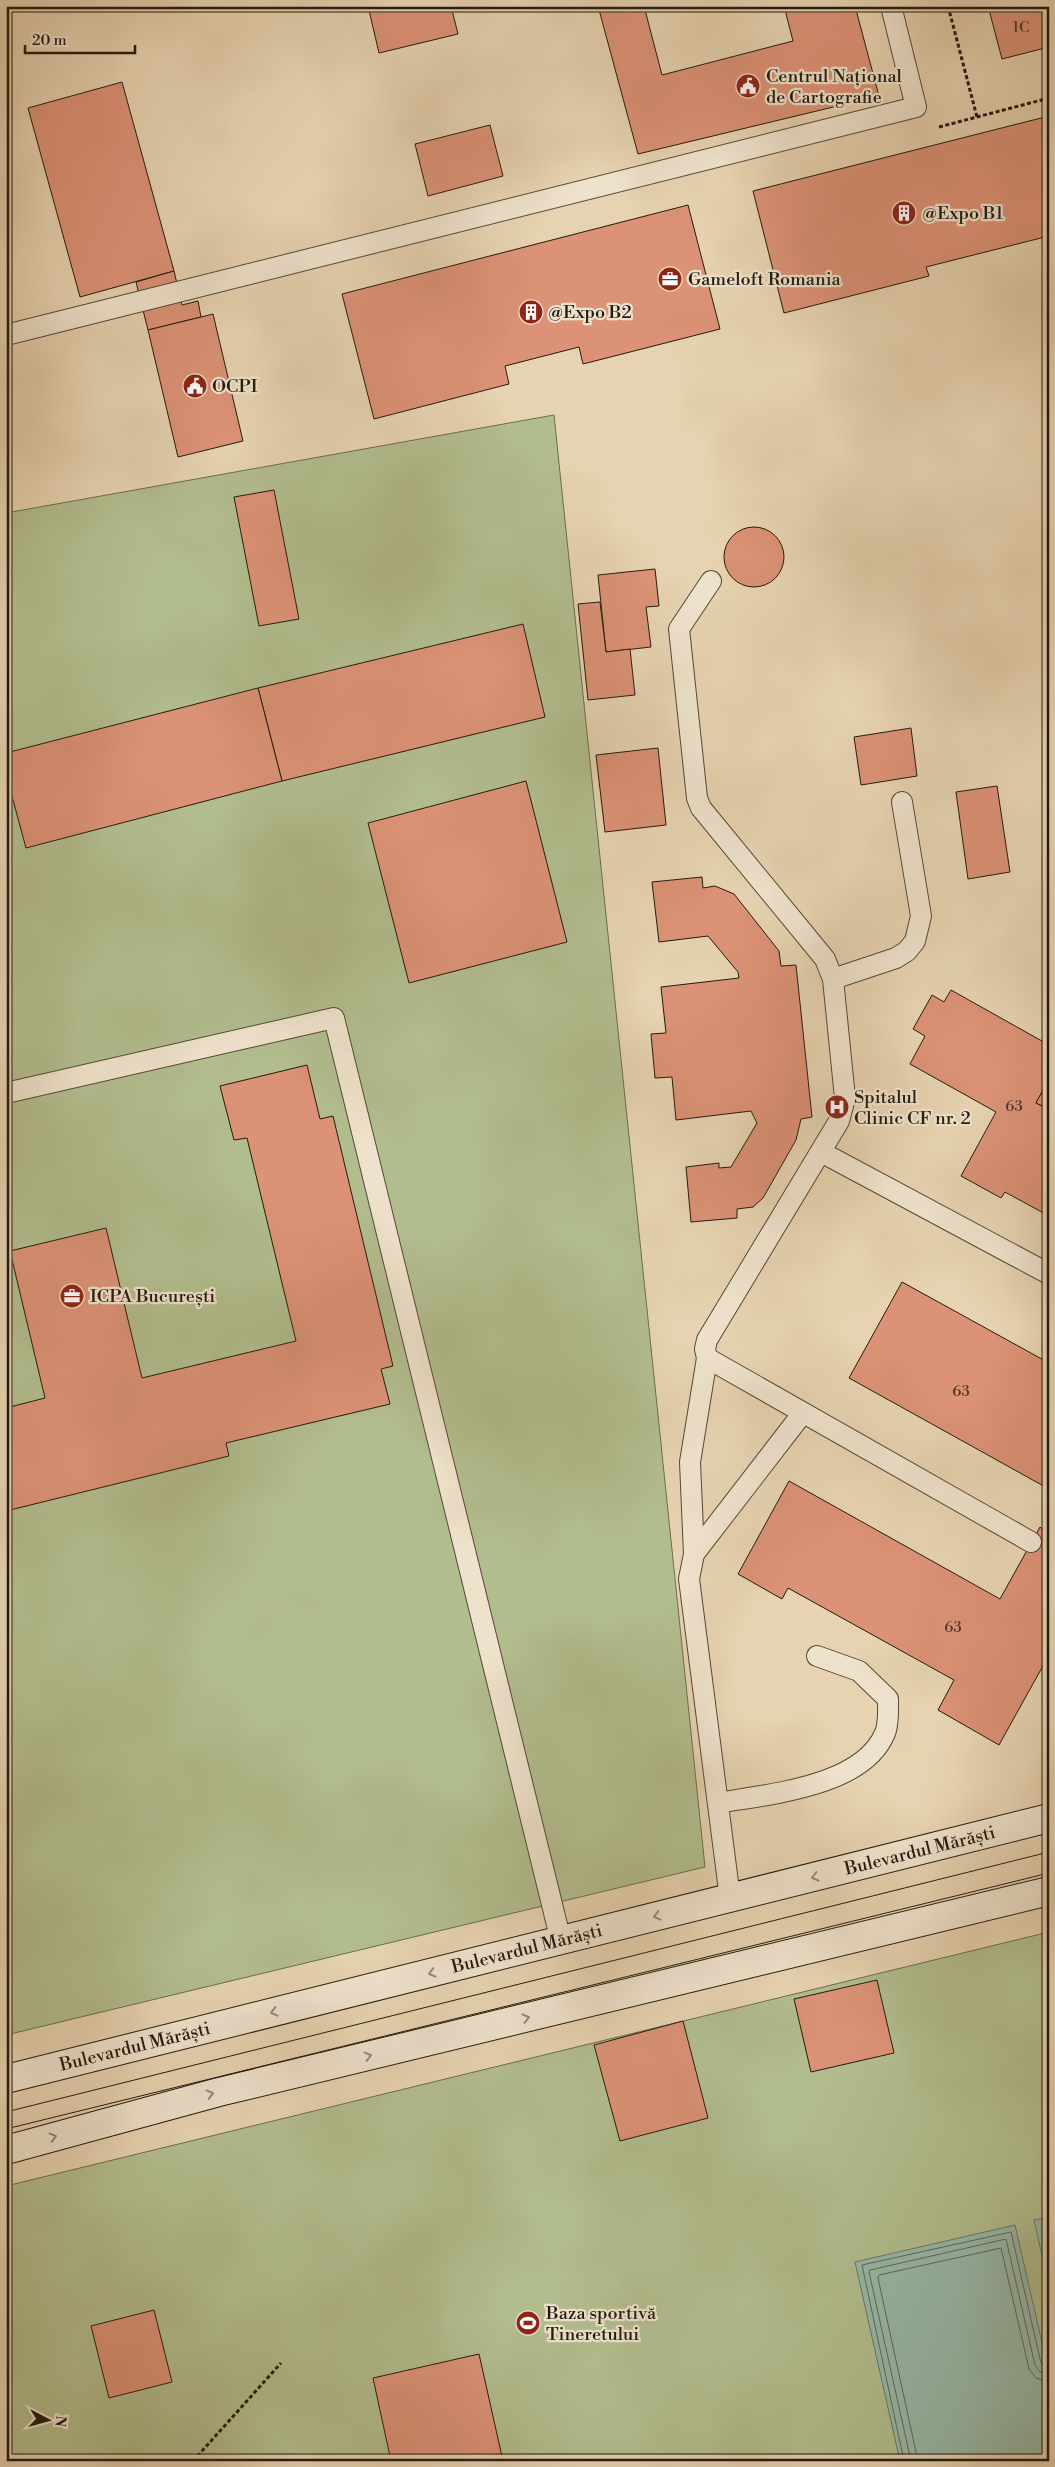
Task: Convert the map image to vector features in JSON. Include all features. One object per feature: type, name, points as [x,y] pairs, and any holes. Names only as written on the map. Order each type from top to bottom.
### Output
[{"type":"main road","name":"Bulevardul Mărăști","points":[[6,2079],[1049,1818]]},
{"type":"main road","points":[[6,2150],[218,2092],[1049,1891]]},
{"type":"lane","points":[[6,336],[916,107],[891,6]]},
{"type":"lane","points":[[711,581],[679,629],[697,798],[701,808],[825,959],[833,979],[845,1098],[839,1121],[707,1340],[705,1349],[707,1358],[690,1462],[694,1554],[688,1579],[730,1898]]},
{"type":"lane","points":[[833,979],[896,958],[908,951],[915,940],[921,916],[902,802]]},
{"type":"lane","points":[[6,1093],[334,1018],[560,1941]]},
{"type":"lane","points":[[821,1152],[1049,1274]]},
{"type":"lane","points":[[707,1358],[802,1414],[1031,1542]]},
{"type":"lane","points":[[694,1554],[802,1414]]},
{"type":"lane","points":[[718,1803],[819,1784],[864,1762],[886,1733],[888,1699],[859,1672],[817,1656]]},
{"type":"path","points":[[948,6],[977,117],[1049,98]]},
{"type":"path","points":[[193,2461],[281,2363]]},
{"type":"shaded area","points":[[554,415],[705,1867],[6,2035],[6,513]]},
{"type":"shaded area","name":"Baza sportivă Tineretului","points":[[1049,1932],[1049,2461],[6,2461],[6,2186]]},
{"type":"water","points":[[1049,2217],[1049,2287],[1034,2220]]},
{"type":"water","points":[[1015,2225],[1049,2373],[1049,2461],[900,2461],[855,2262]]},
{"type":"building","points":[[368,6],[451,6],[458,34],[379,53]]},
{"type":"building","name":"Centrul Național de Cartografie","points":[[598,6],[644,6],[662,75],[793,41],[784,6],[855,6],[879,96],[638,154]]},
{"type":"building","points":[[988,6],[1049,6],[1049,47],[1002,59]]},
{"type":"building","points":[[122,82],[174,271],[80,297],[28,108]]},
{"type":"building","name":"@Expo B1","points":[[1049,116],[1049,236],[926,267],[929,276],[784,313],[753,191]]},
{"type":"building","points":[[490,125],[503,176],[428,196],[415,144]]},
{"type":"building","name":"@Expo B2","points":[[688,205],[720,329],[583,364],[579,347],[505,366],[509,384],[374,419],[342,294]]},
{"type":"building","points":[[174,271],[182,305],[198,301],[201,317],[148,330],[136,282]]},
{"type":"building","name":"OCPI","points":[[213,314],[243,441],[178,457],[148,330]]},
{"type":"building","points":[[274,490],[299,619],[259,626],[234,497]]},
{"type":"building","points":[[754,527],[771,532],[779,540],[784,557],[779,574],[771,582],[754,587],[737,582],[729,574],[724,557],[729,540],[737,532]]},
{"type":"building","points":[[655,569],[659,606],[646,607],[651,647],[606,652],[598,575]]},
{"type":"building","points":[[600,602],[606,652],[630,649],[635,695],[588,700],[578,604]]},
{"type":"building","points":[[523,624],[545,717],[282,781],[258,688]]},
{"type":"building","points":[[258,688],[282,781],[26,848],[6,774],[6,753]]},
{"type":"building","points":[[911,728],[917,776],[861,785],[854,737]]},
{"type":"building","points":[[658,748],[666,825],[605,832],[596,755]]},
{"type":"building","points":[[526,781],[567,942],[409,983],[368,823]]},
{"type":"building","points":[[997,786],[1010,872],[968,879],[956,792]]},
{"type":"building","points":[[702,877],[703,888],[715,886],[734,894],[779,951],[781,966],[796,965],[812,1117],[801,1119],[796,1140],[763,1198],[753,1207],[737,1209],[737,1218],[691,1222],[686,1167],[719,1163],[719,1168],[731,1167],[757,1123],[751,1111],[676,1120],[672,1077],[655,1078],[651,1034],[666,1033],[661,987],[739,978],[738,972],[708,936],[659,942],[652,882]]},
{"type":"building","points":[[951,990],[1049,1045],[1049,1079],[1036,1103],[1049,1109],[1049,1216],[1005,1192],[1001,1198],[961,1176],[996,1112],[910,1064],[925,1036],[913,1029],[932,995],[944,1002]]},
{"type":"building","name":"ICPA București","points":[[307,1065],[320,1119],[333,1116],[393,1366],[381,1369],[390,1404],[226,1443],[229,1456],[6,1511],[6,1408],[45,1398],[10,1251],[106,1228],[142,1378],[296,1341],[247,1138],[234,1140],[220,1086]]},
{"type":"building","points":[[1049,1079],[1049,1109],[1036,1103]]},
{"type":"building","points":[[902,1282],[1049,1363],[1049,1489],[849,1378]]},
{"type":"building","points":[[789,1481],[1000,1599],[1040,1527],[1046,1532],[1049,1528],[1049,1655],[999,1745],[938,1710],[954,1680],[788,1588],[782,1599],[738,1574]]},
{"type":"building","points":[[877,1980],[894,2053],[811,2072],[794,1999]]},
{"type":"building","points":[[683,2021],[708,2118],[620,2141],[594,2045]]},
{"type":"building","points":[[154,2310],[172,2382],[109,2398],[91,2326]]},
{"type":"building","points":[[479,2354],[503,2461],[391,2461],[373,2378]]},
{"type":"tram line","points":[[6,2112],[1049,1852]]},
{"type":"tram line","points":[[6,2129],[1049,1873]]},
{"type":"place","name":"Centrul Național de Cartografie","points":[[748,86]]},
{"type":"place","name":"@Expo B1","points":[[904,213]]},
{"type":"place","name":"Gameloft Romania","points":[[670,279]]},
{"type":"place","name":"@Expo B2","points":[[531,312]]},
{"type":"place","name":"OCPI","points":[[195,386]]},
{"type":"place","name":"Spitalul Clinic CF nr. 2","points":[[837,1107]]},
{"type":"place","name":"ICPA București","points":[[72,1296]]},
{"type":"place","name":"Baza sportivă Tineretului","points":[[528,2323]]}]
